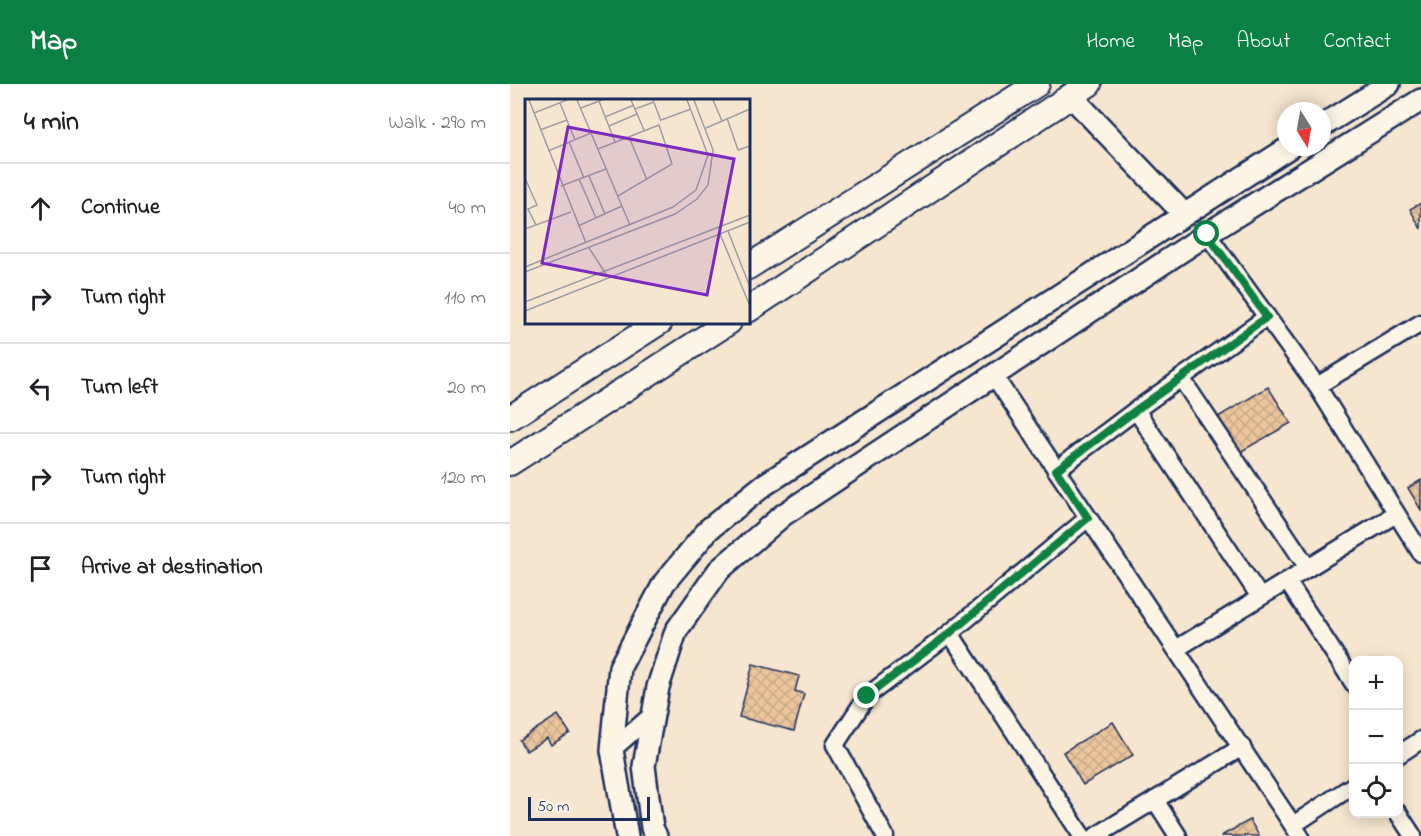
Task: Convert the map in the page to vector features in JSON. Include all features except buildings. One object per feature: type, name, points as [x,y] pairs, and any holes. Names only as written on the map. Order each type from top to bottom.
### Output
[{"type":"main road","points":[[750,266],[1037,84]]},
{"type":"main road","points":[[750,309],[1079,90]]},
{"type":"main road","points":[[510,417],[657,324]]},
{"type":"main road","points":[[510,463],[726,324]]},
{"type":"street","points":[[1331,120],[1389,84]]},
{"type":"street","points":[[1079,90],[1184,214]]},
{"type":"street","points":[[656,836],[652,828],[644,766],[658,687],[676,631],[718,570],[783,515],[1207,234],[1421,100]]},
{"type":"street","points":[[627,836],[612,750],[620,667],[664,583],[709,529],[764,485],[1277,155]]},
{"type":"street","points":[[1207,234],[1317,386],[1421,553]]},
{"type":"street","points":[[1056,470],[1267,317]]},
{"type":"street","points":[[1317,386],[1421,323]]},
{"type":"street","points":[[994,376],[1296,830],[1349,788]]},
{"type":"street","points":[[1181,378],[1308,568]]},
{"type":"street","points":[[1136,410],[1260,597]]},
{"type":"street","points":[[1176,649],[1396,514]]},
{"type":"street","points":[[885,836],[835,745],[867,696],[950,633],[1088,518]]},
{"type":"street","points":[[1287,581],[1349,678]]},
{"type":"street","points":[[950,633],[1082,836]]},
{"type":"street","points":[[612,750],[654,713]]},
{"type":"street","points":[[1403,752],[1421,740]]},
{"type":"street","points":[[1096,836],[1242,747]]},
{"type":"street","points":[[1155,800],[1178,836]]},
{"type":"street","points":[[1401,818],[1413,836]]},
{"type":"route","points":[[867,696],[950,633],[1088,518],[1056,470],[1267,317],[1207,234]]}]
